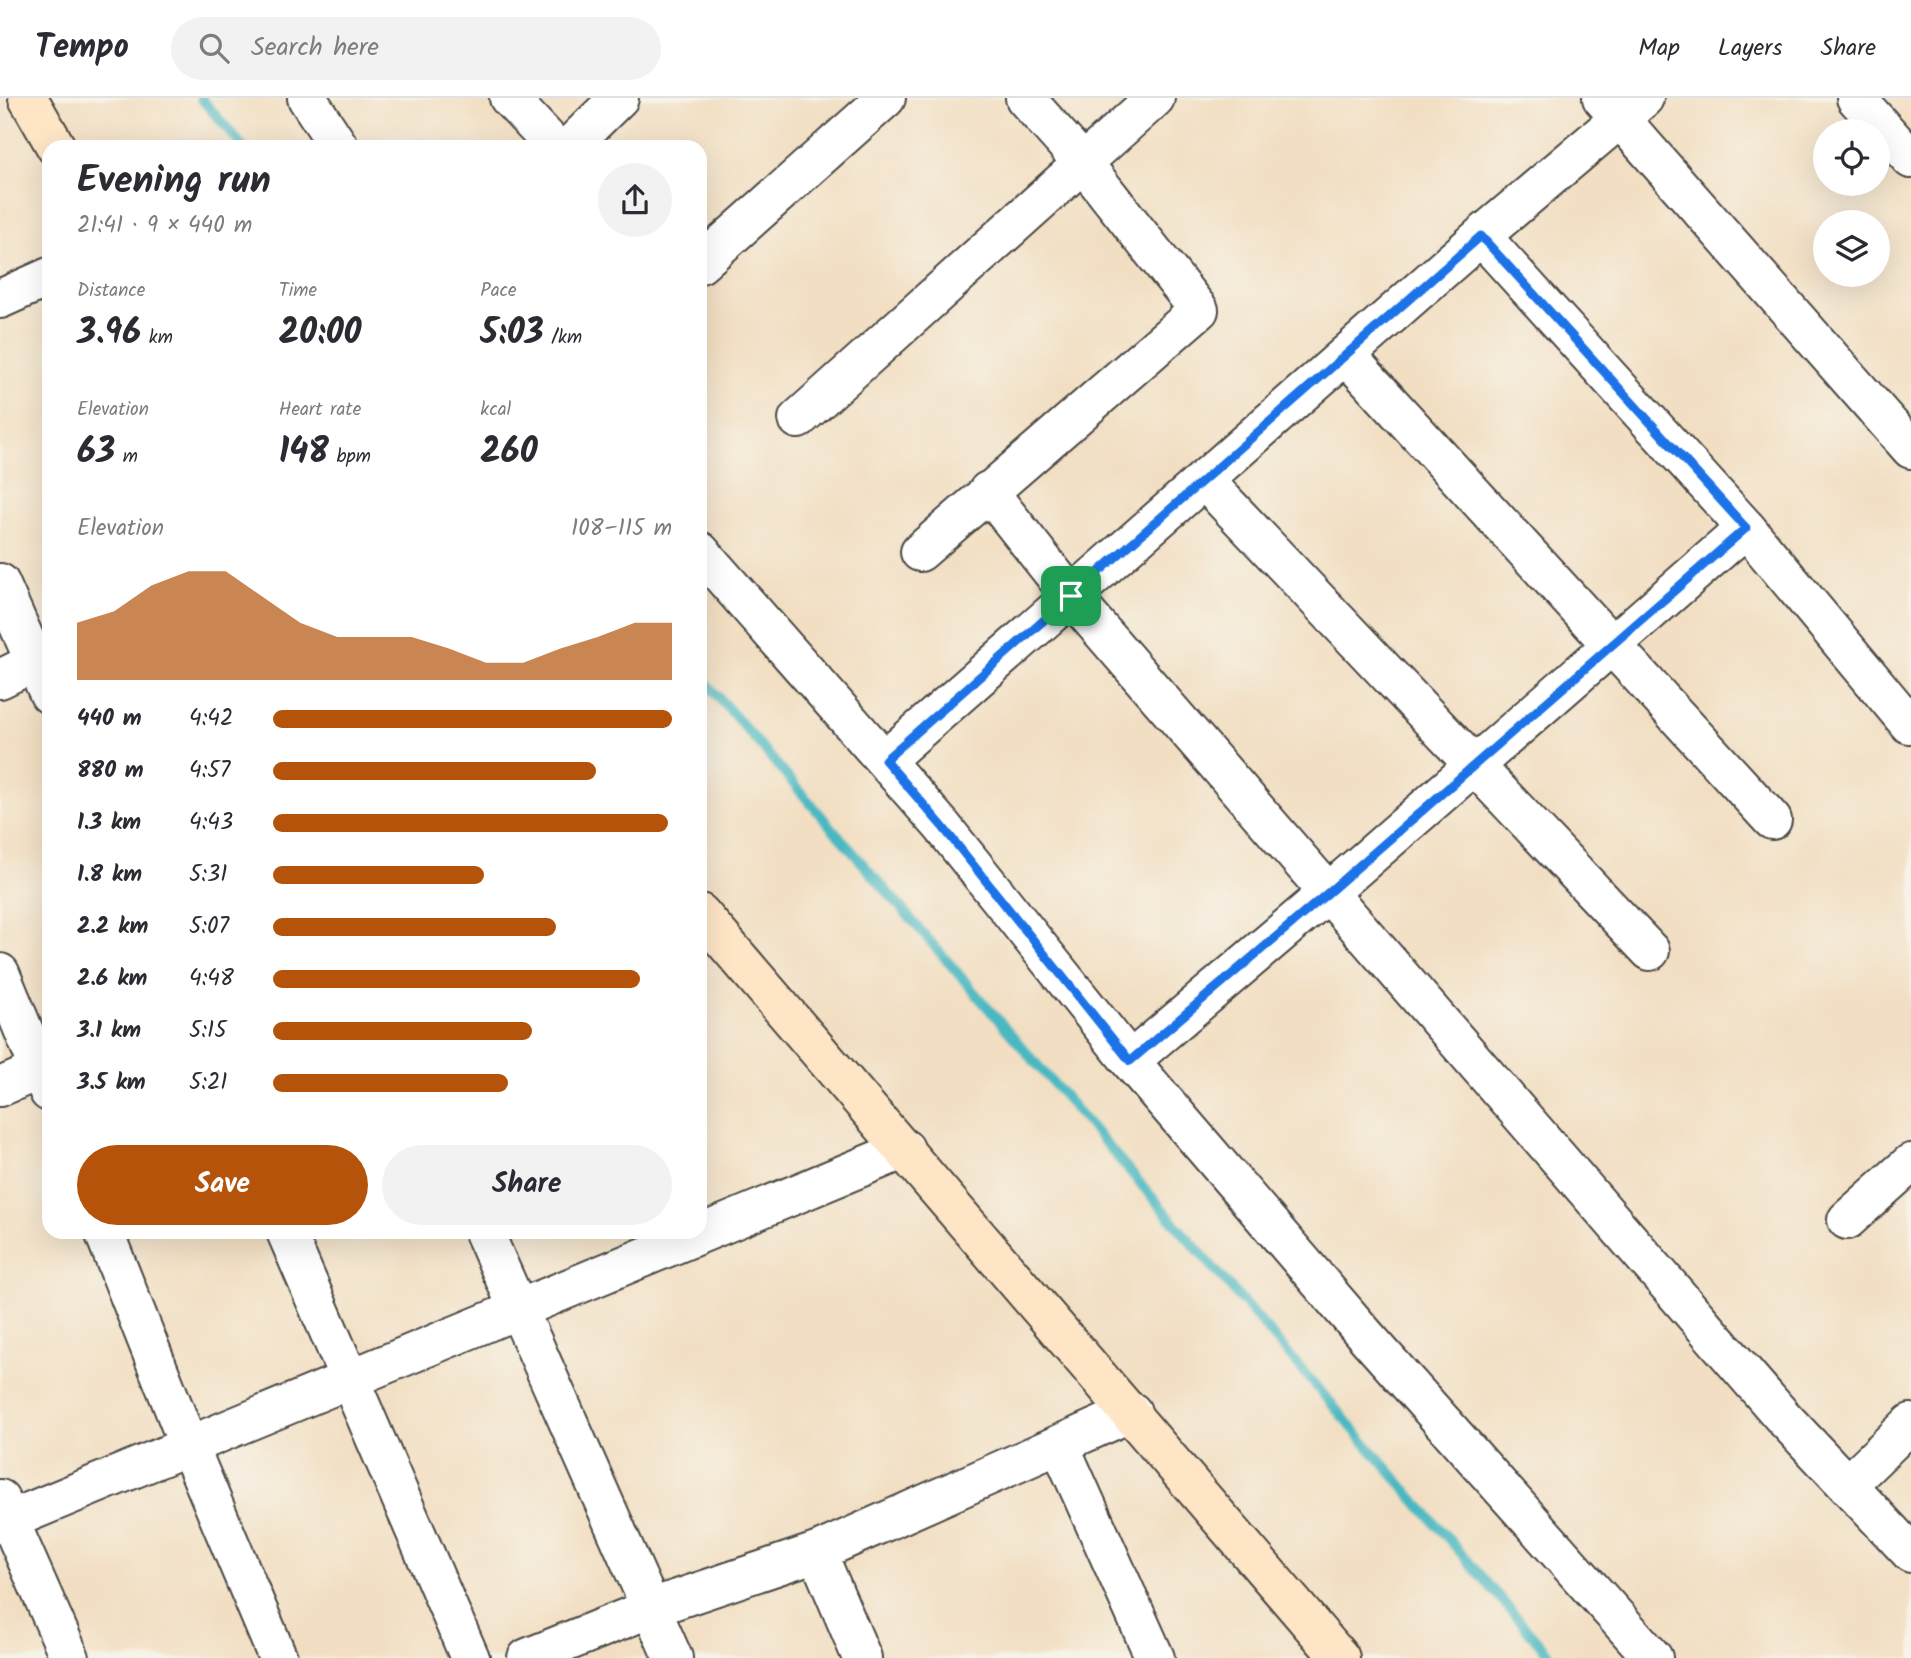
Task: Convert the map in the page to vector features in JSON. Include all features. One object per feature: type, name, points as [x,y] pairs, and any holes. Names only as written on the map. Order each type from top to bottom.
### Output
[{"type":"street","points":[[27,98],[52,140]]},
{"type":"street","points":[[509,98],[548,140]]},
{"type":"street","points":[[576,140],[619,98]]},
{"type":"street","points":[[707,258],[886,98]]},
{"type":"street","points":[[920,552],[1199,310],[1083,163],[1026,98]]},
{"type":"street","points":[[799,419],[1155,98]]},
{"type":"street","points":[[1856,98],[1911,159]]},
{"type":"street","points":[[315,101],[335,140]]},
{"type":"street","points":[[885,760],[1481,236],[1622,105],[1911,449]]},
{"type":"street","points":[[1481,236],[1746,528],[1909,724]]},
{"type":"street","points":[[0,299],[42,279]]},
{"type":"street","points":[[1346,355],[1772,820]]},
{"type":"street","points":[[1204,480],[1650,951]]},
{"type":"street","points":[[988,491],[1071,596],[1782,1416],[1911,1553]]},
{"type":"street","points":[[1130,1061],[1329,892],[1746,528]]},
{"type":"street","points":[[707,559],[942,826],[1130,1061],[1365,1335],[1653,1658]]},
{"type":"street","points":[[0,583],[42,666]]},
{"type":"street","points":[[0,679],[42,670]]},
{"type":"street","points":[[707,921],[1132,1412],[1340,1658]]},
{"type":"street","points":[[0,973],[42,1067]]},
{"type":"street","points":[[0,1087],[42,1077]]},
{"type":"street","points":[[707,1228],[905,1149]]},
{"type":"street","points":[[1847,1220],[1911,1164]]},
{"type":"street","points":[[107,1239],[188,1444],[278,1658]]},
{"type":"street","points":[[289,1239],[470,1658]]},
{"type":"street","points":[[487,1239],[673,1658]]},
{"type":"street","points":[[70,1658],[3,1514],[188,1444],[679,1239]]},
{"type":"street","points":[[527,1658],[651,1608],[817,1552],[1132,1412]]},
{"type":"street","points":[[1847,1485],[1911,1423]]},
{"type":"street","points":[[1060,1446],[1154,1658]]},
{"type":"street","points":[[817,1552],[862,1658]]},
{"type":"waterway","points":[[201,98],[237,140]]},
{"type":"waterway","points":[[707,684],[1552,1658]]},
{"type":"route","points":[[1481,236],[1746,528],[1329,892],[1130,1061],[942,826],[885,760],[1071,596],[1481,236]]}]
